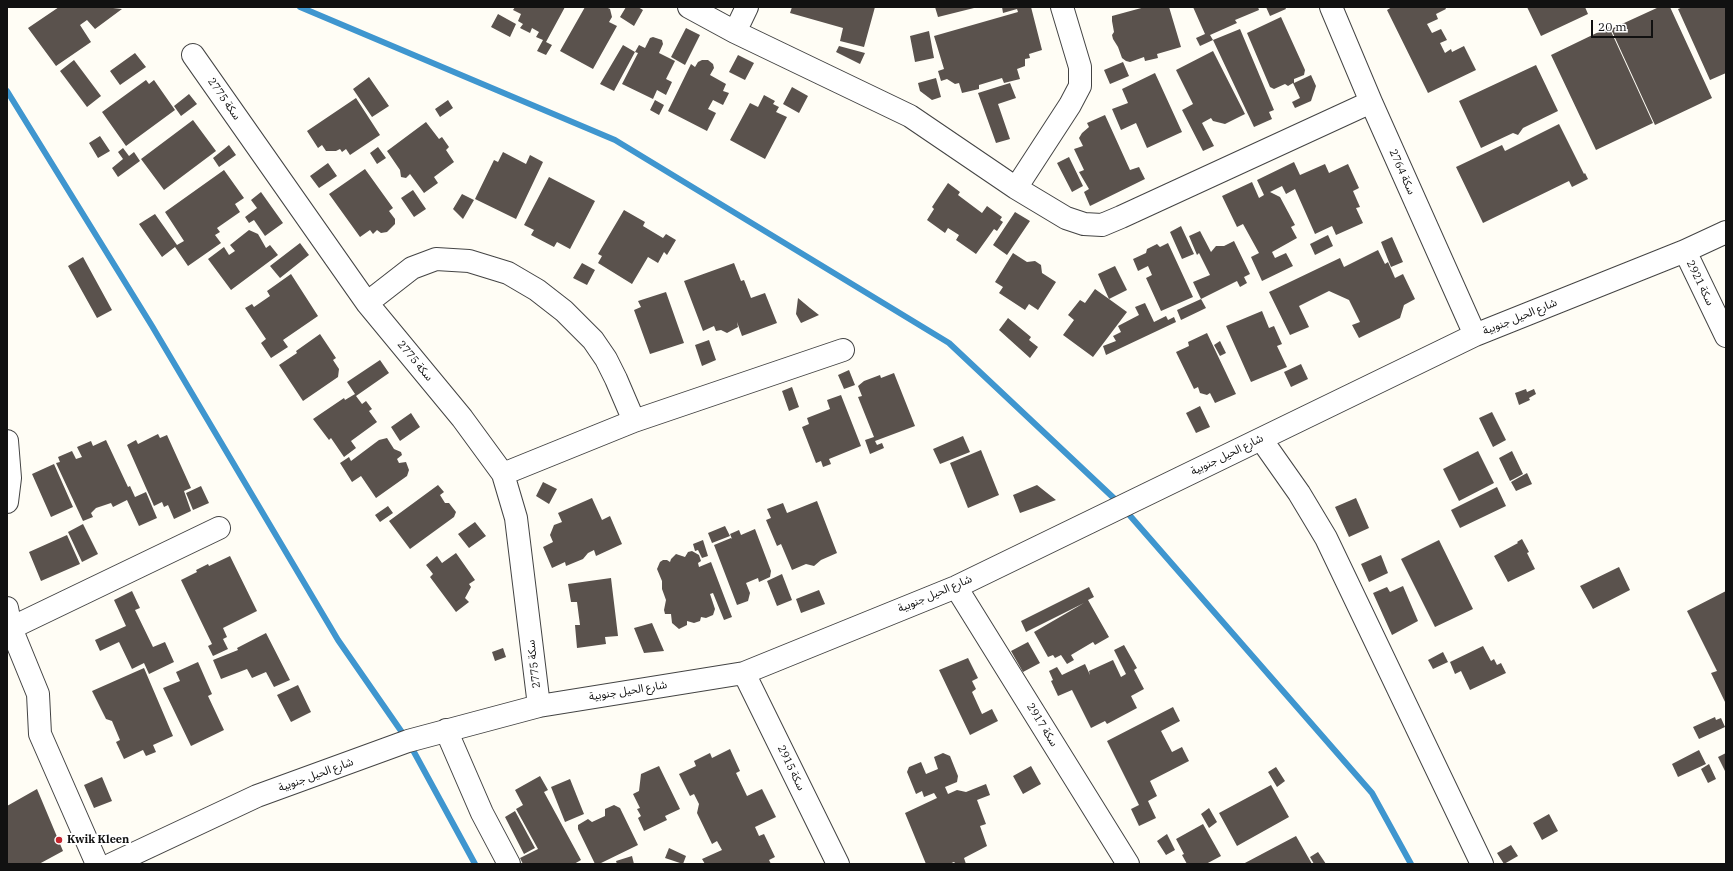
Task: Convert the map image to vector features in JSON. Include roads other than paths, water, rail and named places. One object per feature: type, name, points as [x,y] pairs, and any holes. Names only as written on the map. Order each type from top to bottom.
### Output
[{"type":"street","points":[[689,7],[736,32],[910,116],[1016,188],[1066,218],[1084,224],[1102,225],[1122,217],[1370,102]]},
{"type":"street","points":[[736,32],[747,7]]},
{"type":"street","points":[[1016,188],[1070,105],[1080,86],[1080,67],[1062,7]]},
{"type":"street","name":"سكة 2764","points":[[1332,7],[1370,102],[1475,335]]},
{"type":"street","name":"سكة 2775","points":[[193,55],[367,303],[462,418],[503,474],[516,518],[539,706]]},
{"type":"street","name":"شارع الحيل جنوبية","points":[[112,864],[258,796],[408,741],[539,706],[744,673],[956,586],[1475,335],[1685,251],[1726,232]]},
{"type":"street","name":"سكة 2921","points":[[1685,251],[1726,336]]},
{"type":"street","points":[[367,303],[412,268],[436,259],[470,261],[508,273],[537,290],[564,311],[593,340],[606,359],[634,421]]},
{"type":"street","points":[[503,474],[634,421],[843,350]]},
{"type":"street","points":[[1261,439],[1299,493],[1326,538],[1482,864]]},
{"type":"street","points":[[7,441],[10,478],[7,502]]},
{"type":"street","points":[[97,864],[40,734],[38,694],[9,618],[219,528]]},
{"type":"street","name":"سكة 2917","points":[[956,586],[1128,864]]},
{"type":"street","name":"سكة 2915","points":[[744,673],[838,864]]},
{"type":"street","points":[[446,730],[482,813],[509,864]]},
{"type":"waterway","points":[[300,7],[615,140],[949,343],[1119,503]]},
{"type":"waterway","points":[[7,91],[152,326],[338,640],[408,741],[475,864]]},
{"type":"waterway","points":[[1125,510],[1372,793],[1411,864]]},
{"type":"place","name":"Kwik Kleen","points":[[59,840]]}]
